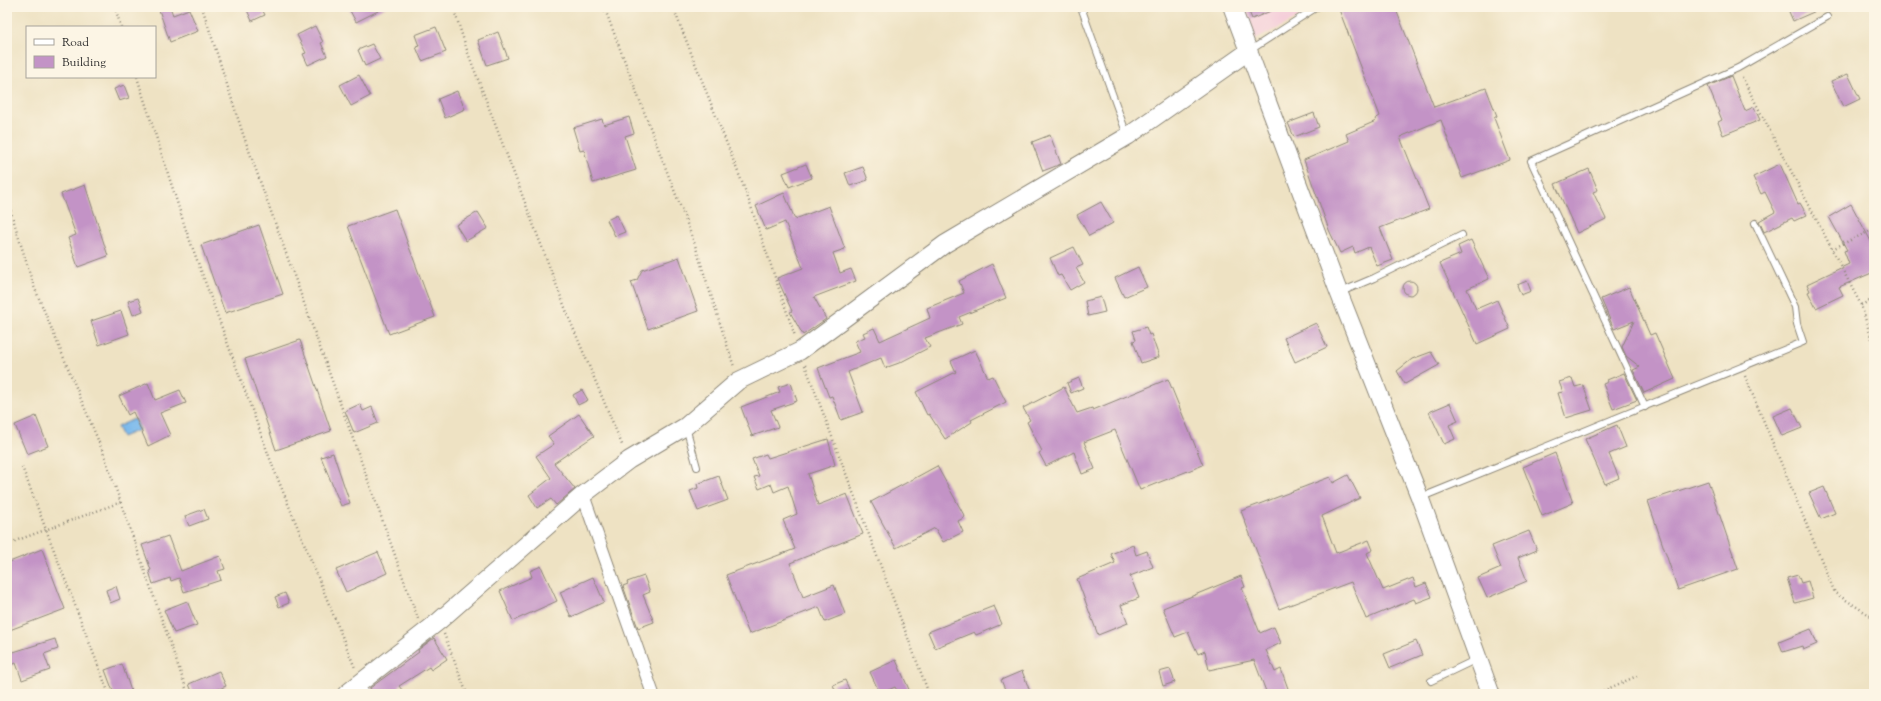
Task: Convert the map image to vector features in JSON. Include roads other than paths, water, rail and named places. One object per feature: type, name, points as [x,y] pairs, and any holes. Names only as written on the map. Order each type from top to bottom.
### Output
[{"type":"street","points":[[1232,7],[1339,293],[1420,498],[1477,659],[1491,694]]},
{"type":"street","points":[[346,694],[362,688],[423,632],[439,621],[583,495],[629,460],[686,426],[738,380],[800,351],[945,244],[1128,136],[1249,51]]},
{"type":"street","points":[[583,495],[653,694]]},
{"type":"lane","points":[[1081,7],[1128,136]]},
{"type":"lane","points":[[1249,51],[1317,7]]},
{"type":"lane","points":[[1645,407],[1531,161],[1738,68],[1827,17]]},
{"type":"lane","points":[[1420,498],[1803,342],[1797,324],[1795,307],[1755,223]]},
{"type":"lane","points":[[1339,293],[1462,236]]},
{"type":"lane","points":[[686,426],[697,467]]},
{"type":"lane","points":[[1431,681],[1477,659]]},
{"type":"water","points":[[134,419],[139,430],[122,437],[117,427]]}]
